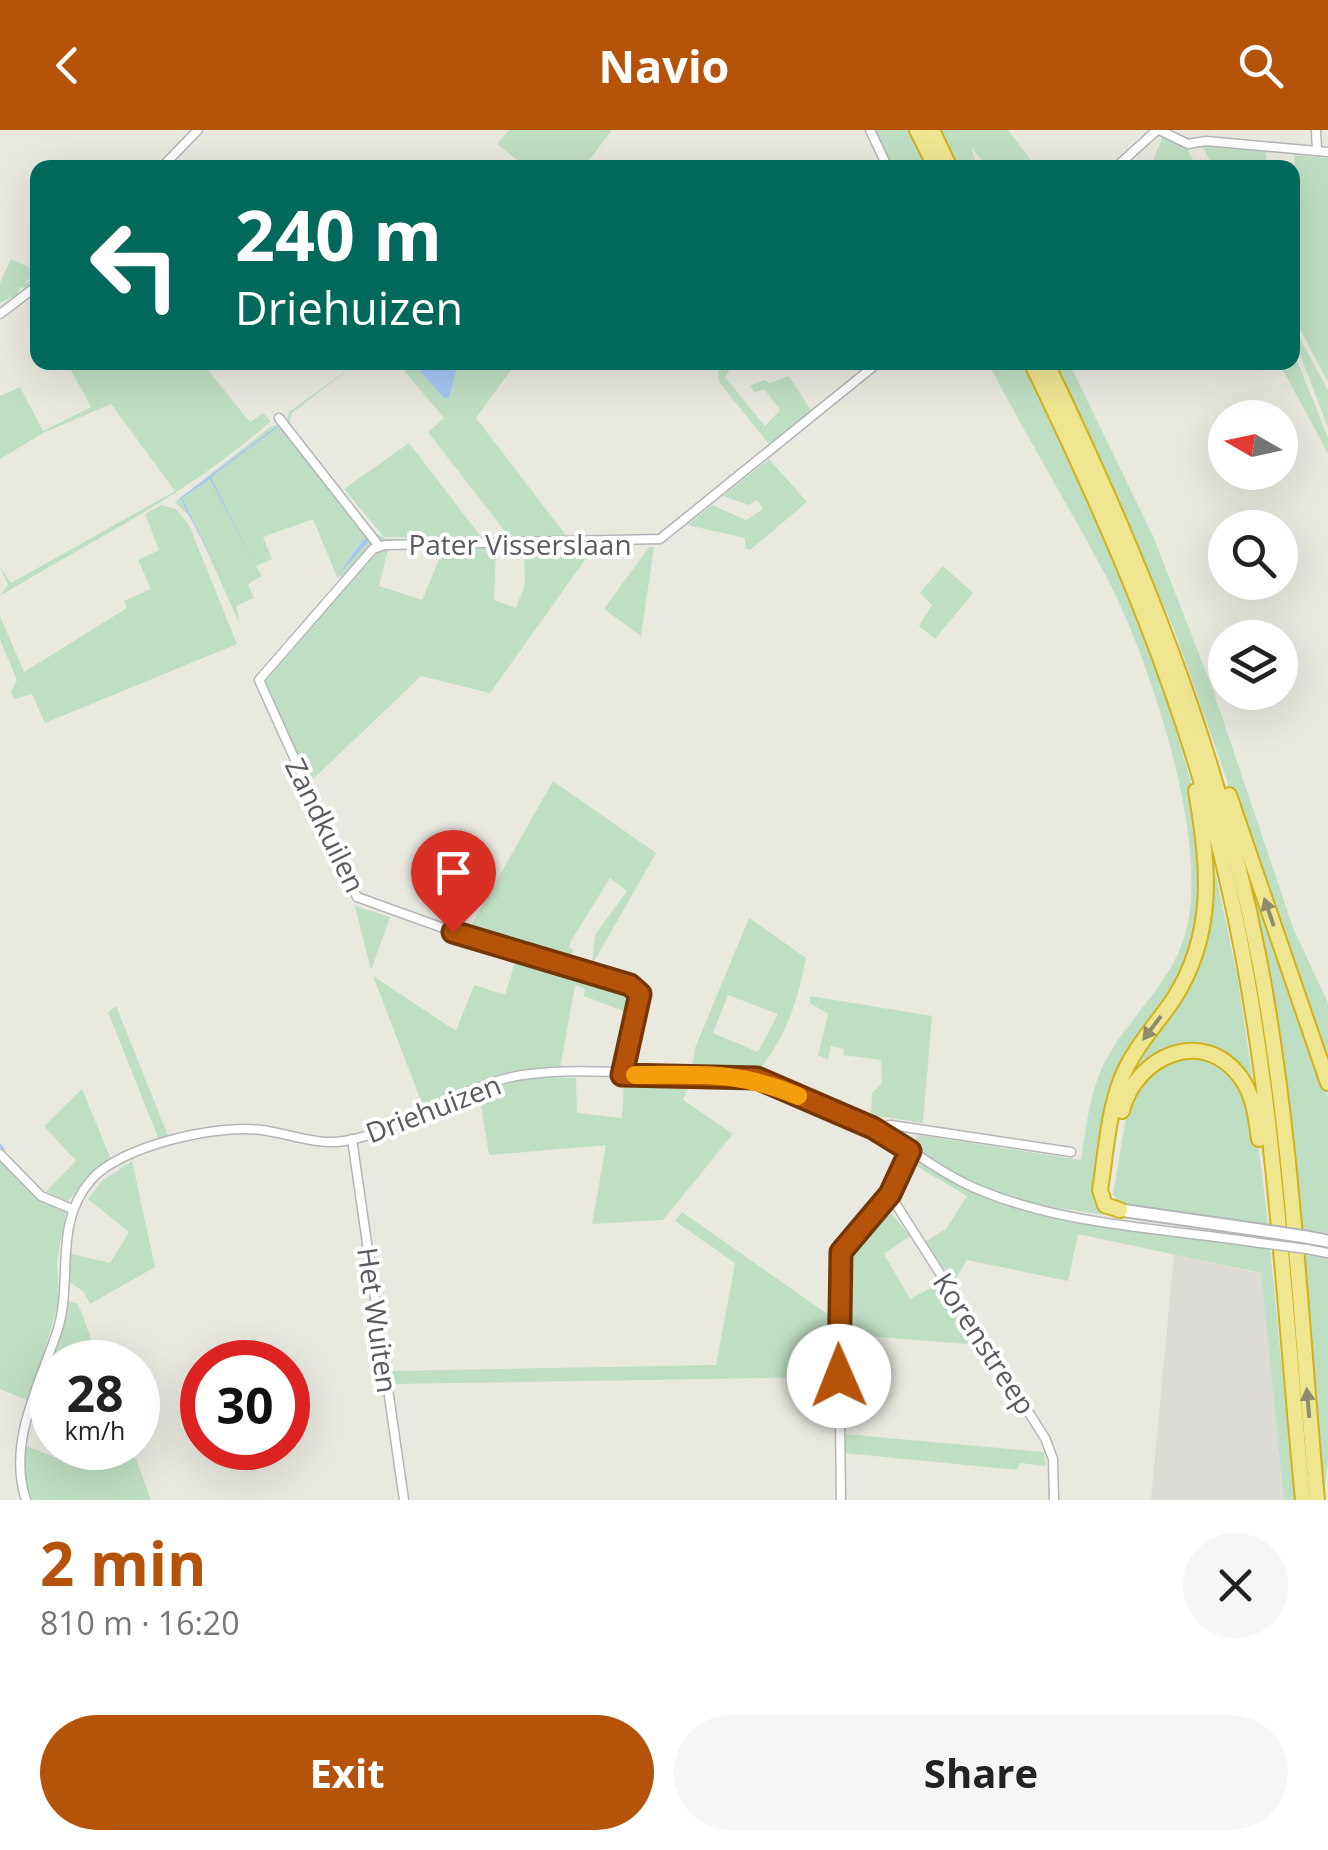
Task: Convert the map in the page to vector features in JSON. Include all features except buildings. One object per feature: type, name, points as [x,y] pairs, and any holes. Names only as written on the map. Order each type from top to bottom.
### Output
[{"type":"highway","points":[[917,130],[932,160]]},
{"type":"highway","points":[[932,130],[946,160]]},
{"type":"highway","points":[[1034,370],[1130,577],[1192,746],[1246,969],[1303,1500]]},
{"type":"highway","points":[[1050,370],[1150,589],[1198,720],[1222,772],[1328,1083]]},
{"type":"highway","points":[[1198,720],[1260,963],[1284,1152],[1317,1500]]},
{"type":"highway","points":[[1120,1210],[1104,1206],[1100,1190],[1114,1102],[1130,1060],[1186,976],[1206,910],[1208,862],[1192,746]]},
{"type":"highway","points":[[1120,1210],[1110,1203],[1108,1192],[1129,1089],[1144,1069],[1161,1057],[1185,1051],[1205,1053],[1232,1068],[1252,1101],[1279,1257]]},
{"type":"main road","name":"Driehuizen","points":[[1120,1210],[1306,1244],[1328,1241]]},
{"type":"street","points":[[169,160],[198,130]]},
{"type":"street","points":[[870,130],[884,160]]},
{"type":"street","points":[[1124,160],[1158,130],[1188,144],[1206,141],[1328,152]]},
{"type":"street","points":[[1316,130],[1317,151]]},
{"type":"street","points":[[0,314],[30,291]]},
{"type":"street","name":"Pater Visserslaan","points":[[279,418],[379,546],[660,539],[869,370]]},
{"type":"street","name":"Zandkuilen","points":[[379,546],[366,554],[259,680],[353,890],[365,904],[630,985],[640,994],[622,1075]]},
{"type":"street","name":"Driehuizen","points":[[72,1209],[99,1172],[134,1152],[242,1128],[325,1142],[352,1139],[508,1078],[757,1078],[873,1128],[979,1190],[1022,1204],[1259,1236]]},
{"type":"street","name":"Driehuizen","points":[[873,1128],[891,1125],[1071,1152]]},
{"type":"street","name":"Het Wuiten","points":[[352,1139],[404,1500]]},
{"type":"street","points":[[842,1500],[838,1262],[846,1242],[890,1194],[910,1151]]},
{"type":"street","points":[[0,1154],[41,1196],[72,1209],[64,1251],[66,1299],[19,1453],[26,1500]]},
{"type":"street","name":"Korenstreep","points":[[890,1194],[1046,1438],[1054,1459],[1054,1500]]},
{"type":"street","name":"Driehuizen","points":[[1306,1244],[1328,1253]]},
{"type":"shaded area","points":[[1174,1254],[1262,1274],[1284,1500],[1151,1500]]},
{"type":"green space","points":[[509,130],[612,130],[589,160],[517,160],[497,144]]},
{"type":"green space","points":[[872,130],[908,130],[923,160],[887,160]]},
{"type":"green space","points":[[940,130],[1008,130],[1031,160],[981,160],[972,148],[975,160],[955,160]]},
{"type":"green space","points":[[1163,136],[1185,145],[1193,160],[1153,160]]},
{"type":"green space","points":[[1202,146],[1266,152],[1267,160],[1210,160]]},
{"type":"green space","points":[[1294,155],[1328,158],[1328,382],[1300,329],[1300,160],[1294,160]]},
{"type":"green space","points":[[11,259],[30,268],[30,278],[24,284],[30,281],[30,287],[20,287],[16,298],[0,311],[14,296],[0,303],[0,283]]},
{"type":"green space","points":[[1300,339],[1328,390],[1328,428],[1300,354]]},
{"type":"green space","points":[[1300,368],[1328,438],[1328,453],[1283,370]]},
{"type":"green space","points":[[71,370],[208,370],[250,422],[263,413],[271,421],[174,493],[0,596],[8,585],[0,567],[11,583],[175,491],[111,404],[43,433],[0,459],[0,396],[20,387],[43,431],[91,407]]},
{"type":"green space","points":[[348,370],[292,413],[289,425],[376,533],[386,539],[468,538],[384,537],[344,489],[409,443],[482,538],[510,538],[428,432],[444,418],[404,370],[419,370],[446,399],[454,370],[511,370],[476,418],[568,538],[654,536],[767,449],[659,538],[386,543],[380,542],[286,424],[289,412]]},
{"type":"green space","points":[[730,370],[725,377],[765,426],[780,410],[765,390],[754,392],[750,386],[764,380],[770,383],[789,376],[813,414],[775,445],[768,443],[719,382],[718,371]]},
{"type":"green space","points":[[992,370],[1025,370],[1107,543],[1161,679],[1192,786],[1205,892],[1187,967],[1139,1042],[1099,1171],[1095,1202],[1104,1215],[1002,1195],[955,1175],[911,1145],[919,1135],[1081,1160],[1090,1104],[1104,1064],[1180,949],[1191,893],[1183,800],[1140,652],[1105,574]]},
{"type":"green space","points":[[1057,370],[1072,370],[1153,536],[1208,677],[1208,710],[1220,710],[1293,928],[1328,1003],[1328,1068],[1173,627]]},
{"type":"green space","points":[[280,424],[374,542],[346,575],[337,577],[313,519],[263,537],[272,559],[256,566],[262,576],[248,584],[254,598],[236,606],[240,625],[193,520],[175,502],[270,427]]},
{"type":"green space","points":[[769,459],[807,502],[750,550],[745,548],[745,538],[687,525],[712,505],[746,520],[763,509],[757,500],[749,505],[723,496]]},
{"type":"green space","points":[[161,505],[176,509],[189,525],[237,644],[45,723],[32,694],[15,699],[11,692],[17,680],[0,640],[0,616],[24,672],[127,608],[124,601],[151,589],[138,560],[159,550],[145,514]]},
{"type":"green space","points":[[524,547],[594,547],[490,693],[421,676],[310,782],[265,682],[378,549],[388,549],[379,586],[422,600],[444,548],[496,548],[494,600],[516,608],[525,584]]},
{"type":"green space","points":[[649,547],[654,547],[641,636],[604,609]]},
{"type":"green space","points":[[943,566],[973,593],[935,639],[919,626],[932,605],[920,593]]},
{"type":"green space","points":[[553,781],[656,853],[592,965],[595,935],[627,891],[610,878],[571,941],[569,947],[574,950],[568,961],[468,931]]},
{"type":"green space","points":[[1206,827],[1238,980],[1257,1109],[1236,1067],[1178,1048],[1122,1098],[1124,1080],[1196,958]]},
{"type":"green space","points":[[1243,856],[1328,1097],[1328,1233],[1297,1228],[1263,950]]},
{"type":"green space","points":[[355,906],[390,917],[371,970]]},
{"type":"green space","points":[[749,918],[806,958],[789,1019],[756,1074],[692,1069],[695,1048]],"holes":[[[728,995],[778,1014],[758,1052],[713,1033]]]},
{"type":"green space","points":[[517,956],[631,989],[634,994],[629,1013],[584,996],[585,989],[575,985],[560,1069],[516,1070],[423,1106],[373,976],[456,1031],[474,985],[505,995]]},
{"type":"green space","points":[[810,996],[932,1016],[923,1123],[871,1115],[872,1093],[882,1083],[881,1060],[843,1055],[844,1049],[831,1046],[828,1060],[818,1055],[828,1014],[810,1003]]},
{"type":"green space","points":[[116,1006],[169,1138],[159,1140],[108,1012]]},
{"type":"green space","points":[[1169,1056],[1216,1061],[1230,1072],[1241,1089],[1256,1134],[1268,1224],[1122,1205],[1113,1195],[1130,1094]]},
{"type":"green space","points":[[523,1078],[576,1078],[577,1113],[622,1118],[624,1079],[692,1080],[683,1100],[733,1134],[663,1220],[592,1224],[606,1145],[489,1155],[479,1094]]},
{"type":"green space","points":[[82,1089],[110,1157],[68,1201],[46,1192],[76,1161],[44,1126]]},
{"type":"green space","points":[[916,1158],[1037,1213],[1270,1248],[1295,1500],[1284,1500],[1261,1273],[1078,1234],[1068,1281],[967,1260],[953,1283],[926,1241],[946,1229],[967,1196],[908,1161]]},
{"type":"green space","points":[[0,1160],[40,1201],[66,1212],[57,1260],[59,1302],[47,1340],[30,1340],[29,1401],[0,1389]]},
{"type":"green space","points":[[132,1161],[155,1267],[90,1304],[84,1292],[70,1282],[69,1253],[110,1263],[129,1232],[88,1199],[102,1181]]},
{"type":"green space","points":[[889,1211],[910,1236],[884,1254],[910,1299],[940,1283],[979,1345],[842,1334],[842,1279],[850,1248],[871,1222]]},
{"type":"green space","points":[[682,1212],[833,1318],[832,1377],[393,1384],[391,1371],[716,1365],[735,1263],[675,1221]]},
{"type":"green space","points":[[1300,1253],[1328,1257],[1328,1459],[1324,1494]]},
{"type":"green space","points":[[69,1301],[78,1304],[92,1340],[57,1340]]},
{"type":"green space","points":[[844,1434],[1044,1452],[1046,1466],[1020,1463],[1017,1470],[844,1453]]},
{"type":"green space","points":[[24,1445],[30,1447],[30,1470],[140,1470],[151,1500],[30,1500],[23,1471]]},
{"type":"water","points":[[419,370],[455,370],[449,398],[444,398]]},
{"type":"water","points":[[277,426],[211,477],[253,562],[210,479],[182,498],[220,575],[180,498]]},
{"type":"water","points":[[287,439],[370,540],[337,576],[366,537]]},
{"type":"waterway","points":[[0,1145],[3,1149]]},
{"type":"slow traffic","points":[[635,1075],[735,1075],[757,1078],[798,1096]]},
{"type":"route","points":[[453,932],[630,985],[640,994],[622,1075],[757,1078],[873,1128],[910,1151],[890,1194],[841,1252],[839,1376]]}]
